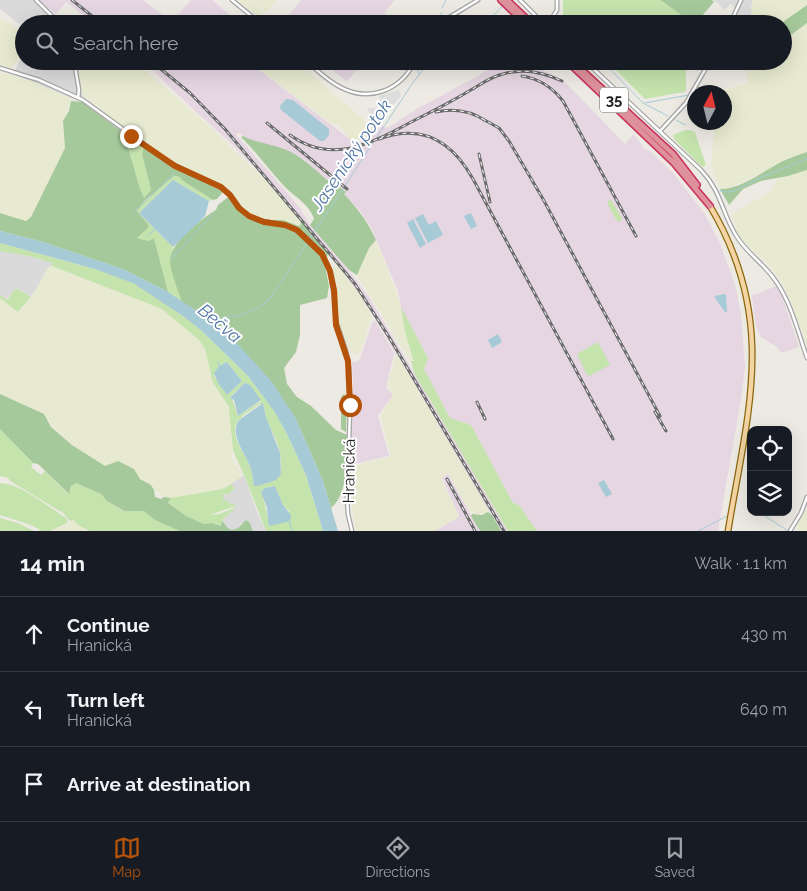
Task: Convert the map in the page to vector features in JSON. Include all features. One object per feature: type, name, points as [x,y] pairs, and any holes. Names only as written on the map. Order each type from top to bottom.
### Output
[{"type":"highway","points":[[501,0],[517,15]]},
{"type":"highway","points":[[507,0],[523,15]]},
{"type":"highway","name":"35","points":[[576,70],[672,162],[710,206]]},
{"type":"highway","name":"35","points":[[582,70],[672,154],[696,183],[710,206]]},
{"type":"main road","name":"35","points":[[710,206],[730,244],[740,271],[748,306],[753,346],[750,405],[728,531]]},
{"type":"street","points":[[36,0],[51,15]]},
{"type":"street","points":[[232,0],[250,15]]},
{"type":"street","points":[[453,15],[478,0]]},
{"type":"street","points":[[520,0],[536,15]]},
{"type":"street","points":[[553,15],[557,10],[557,0]]},
{"type":"street","points":[[734,15],[741,0]]},
{"type":"street","name":"Hranická","points":[[0,68],[38,80],[78,98],[170,163],[221,187],[230,195],[239,208],[249,216],[257,220],[290,226],[309,240],[322,254],[328,266],[334,290],[336,325],[346,351],[349,368],[348,506],[352,531]]},
{"type":"street","points":[[76,70],[79,90],[78,98]]},
{"type":"street","points":[[317,70],[339,87],[356,94],[381,93],[404,79],[410,70]]},
{"type":"street","points":[[595,70],[701,170],[714,186],[737,237],[768,271],[782,291],[807,358]]},
{"type":"street","points":[[660,131],[686,103],[705,70]]},
{"type":"street","points":[[790,531],[802,512],[807,497]]},
{"type":"shaded area","points":[[0,0],[38,0],[55,15],[15,15],[15,21],[0,9]]},
{"type":"shaded area","points":[[38,0],[143,0],[163,15],[83,15],[66,2],[56,14]]},
{"type":"shaded area","points":[[191,0],[212,0],[230,15],[178,15]]},
{"type":"shaded area","points":[[301,0],[395,0],[384,13],[387,15],[289,15]]},
{"type":"shaded area","points":[[712,0],[753,0],[751,7],[753,15],[732,15],[735,9],[731,4],[724,10],[718,3]]},
{"type":"shaded area","points":[[15,70],[79,70],[84,97],[74,99],[13,74]]},
{"type":"shaded area","points":[[152,70],[259,70],[355,143],[372,137],[383,125],[385,128],[391,126],[415,110],[488,70],[542,70],[569,86],[625,144],[634,134],[645,150],[649,150],[674,174],[704,213],[720,243],[736,288],[741,315],[745,367],[718,531],[537,531],[519,505],[513,503],[471,425],[450,418],[424,369],[428,358],[401,308],[398,291],[371,227],[344,194],[346,192],[340,187],[334,186],[304,160],[275,147],[250,140],[239,133],[236,134],[299,207],[310,225],[339,258],[369,297],[508,531],[501,531],[372,313],[345,274],[265,178],[229,141]]},
{"type":"shaded area","points":[[332,70],[357,70],[347,82]]},
{"type":"shaded area","points":[[399,90],[401,96],[375,119],[367,110],[369,108],[382,109],[379,96]]},
{"type":"shaded area","points":[[0,251],[33,257],[52,263],[52,266],[50,266],[31,297],[17,288],[6,300],[0,295]]},
{"type":"shaded area","points":[[776,286],[782,296],[799,347],[781,353],[777,347],[761,337],[756,327],[752,296]]},
{"type":"shaded area","points":[[375,320],[394,353],[386,387],[393,395],[378,416],[389,456],[350,465],[352,362],[360,359],[372,323]]},
{"type":"shaded area","points":[[448,474],[480,531],[435,531],[459,517],[442,477]]},
{"type":"shaded area","points":[[244,475],[266,531],[253,531],[250,523],[242,523],[238,528],[232,530],[222,521],[225,516],[236,508],[226,512],[235,507],[223,501],[222,492],[227,495],[235,489],[231,484]]},
{"type":"green space","points":[[238,0],[249,0],[263,11],[263,15],[256,15]]},
{"type":"green space","points":[[251,0],[276,0],[266,12]]},
{"type":"green space","points":[[563,0],[660,0],[681,15],[563,15]]},
{"type":"green space","points":[[660,0],[712,0],[714,2],[703,15],[680,14]]},
{"type":"green space","points":[[753,0],[807,0],[807,5],[792,16],[752,15]]},
{"type":"green space","points":[[807,5],[807,23],[792,34],[792,16]]},
{"type":"green space","points":[[0,18],[15,27],[15,64],[12,68],[0,65]]},
{"type":"green space","points":[[807,23],[807,152],[781,162],[761,174],[734,186],[720,189],[711,166],[714,130],[732,130],[732,88],[746,83],[747,70],[792,70],[792,34]]},
{"type":"green space","points":[[78,70],[144,70],[206,123],[265,180],[300,220],[300,225],[254,216],[245,211],[227,187],[173,162],[136,137],[133,132],[127,130],[83,95]]},
{"type":"green space","points":[[260,70],[306,70],[365,121],[372,130],[371,136],[359,141],[353,141],[340,125],[330,123]]},
{"type":"green space","points":[[616,70],[686,70],[686,90],[684,92],[645,99]]},
{"type":"green space","points":[[0,72],[34,82],[69,98],[71,103],[63,121],[65,148],[31,217],[26,221],[0,213]]},
{"type":"green space","points":[[71,101],[82,102],[124,133],[144,198],[151,190],[142,154],[144,147],[165,162],[211,182],[224,191],[217,199],[213,200],[178,176],[174,176],[145,200],[137,211],[148,224],[148,228],[137,238],[148,241],[154,238],[168,292],[125,270],[43,242],[0,231],[0,213],[26,221],[31,217],[65,148],[63,121],[69,111]]},
{"type":"green space","points":[[685,130],[695,132],[706,165],[702,167],[674,139],[673,135]]},
{"type":"green space","points":[[124,133],[144,147],[142,154],[151,190],[144,198],[140,189]]},
{"type":"green space","points":[[243,136],[291,152],[334,186],[340,187],[346,192],[344,194],[370,227],[376,240],[369,248],[357,275],[349,270],[310,225],[314,219],[309,210],[279,181],[241,137]]},
{"type":"green space","points":[[807,152],[807,170],[761,181],[743,189],[729,205],[720,189],[743,183],[781,162]]},
{"type":"green space","points":[[807,170],[807,345],[784,285],[770,266],[743,241],[732,215],[739,209],[770,193],[775,182],[782,177]]},
{"type":"green space","points":[[174,176],[178,176],[213,200],[209,201],[173,180],[139,213],[173,247],[170,263],[182,302],[168,292],[154,238],[148,241],[137,238],[148,228],[148,224],[137,211],[145,200]]},
{"type":"green space","points":[[232,194],[245,211],[264,220],[283,220],[299,226],[301,224],[300,220],[328,253],[325,266],[329,286],[327,298],[300,305],[300,335],[296,352],[284,368],[287,384],[297,397],[311,406],[336,430],[347,435],[344,484],[337,501],[331,508],[323,481],[295,417],[235,341],[201,314],[182,302],[173,276],[170,261],[175,246],[187,232],[216,210],[218,205]]},
{"type":"green space","points":[[611,200],[622,218],[620,222],[617,221],[608,205],[608,201]]},
{"type":"green space","points":[[0,243],[95,269],[133,282],[202,331],[248,376],[274,411],[306,475],[323,531],[266,531],[233,451],[229,407],[213,383],[205,349],[199,340],[162,309],[52,266],[52,263],[33,257],[0,251]],"holes":[[[227,362],[242,381],[227,395],[214,376],[219,366]],[[244,383],[251,386],[261,401],[238,416],[231,396]],[[260,404],[264,406],[266,418],[281,458],[281,474],[258,485],[254,485],[250,466],[236,438],[235,426],[245,414]],[[272,486],[276,488],[283,505],[290,512],[267,517],[262,490]]]},
{"type":"green space","points":[[373,243],[378,246],[394,286],[414,361],[409,359],[357,275],[364,257]]},
{"type":"green space","points":[[52,266],[162,309],[199,340],[205,350],[213,383],[230,409],[232,458],[241,473],[240,478],[223,489],[171,498],[164,497],[120,462],[105,466],[84,454],[55,430],[44,414],[0,394],[0,298],[19,312],[33,296],[47,269]]},
{"type":"green space","points":[[338,266],[360,295],[372,316],[360,352],[357,355],[350,350],[339,324],[332,271],[333,268]]},
{"type":"green space","points":[[16,288],[31,297],[18,312],[0,298],[0,295],[7,300]]},
{"type":"green space","points":[[401,307],[428,358],[424,369],[450,418],[471,425],[513,503],[519,505],[537,531],[508,531],[414,373],[411,361],[414,361],[405,332]]},
{"type":"green space","points":[[598,342],[610,365],[589,376],[577,354]]},
{"type":"green space","points":[[396,353],[488,509],[486,513],[476,514],[470,512],[448,473],[441,478],[457,512],[458,516],[456,518],[434,531],[356,531],[351,503],[350,470],[355,466],[391,456],[381,415],[393,395],[388,384]]},
{"type":"green space","points":[[0,394],[44,414],[51,427],[72,445],[105,466],[118,461],[134,469],[140,479],[151,485],[155,497],[161,499],[164,497],[171,498],[168,503],[186,516],[204,524],[212,523],[221,526],[222,521],[232,530],[238,528],[246,520],[250,523],[253,531],[180,531],[155,520],[144,511],[124,511],[107,501],[101,494],[76,483],[71,486],[69,494],[38,464],[33,463],[0,429]]},
{"type":"green space","points":[[344,394],[347,397],[346,432],[341,429],[341,397]]},
{"type":"green space","points":[[0,429],[33,463],[31,467],[41,475],[45,471],[68,494],[71,486],[76,483],[101,494],[107,501],[123,511],[144,511],[155,519],[180,531],[90,531],[78,525],[74,520],[70,521],[63,513],[8,478],[0,476]]},
{"type":"green space","points":[[0,483],[25,491],[66,518],[67,523],[50,531],[39,531],[39,529],[25,523],[0,515]]},
{"type":"green space","points":[[231,484],[235,489],[227,495],[222,492],[224,495],[223,501],[227,500],[230,504],[232,503],[236,506],[209,515],[219,514],[237,507],[224,518],[221,526],[212,523],[204,524],[186,516],[168,503],[171,498],[223,489]]},
{"type":"green space","points":[[807,508],[807,531],[799,531],[797,526]]},
{"type":"green space","points":[[488,512],[492,515],[501,531],[480,531],[471,516],[472,514],[482,515]]},
{"type":"green space","points":[[0,518],[18,523],[34,531],[0,531]]},
{"type":"green space","points":[[73,520],[90,531],[50,531],[66,525]]},
{"type":"water","points":[[286,99],[293,100],[329,129],[329,135],[324,141],[320,141],[281,110],[280,106]]},
{"type":"water","points":[[173,180],[209,201],[205,216],[173,247],[139,213]]},
{"type":"water","points":[[471,213],[477,226],[471,229],[464,216]]},
{"type":"water","points":[[423,214],[429,225],[436,221],[443,235],[428,243],[415,218]]},
{"type":"water","points":[[413,219],[426,244],[420,248],[407,223]]},
{"type":"water","points":[[0,231],[43,242],[125,270],[168,292],[201,314],[235,341],[272,382],[295,417],[323,481],[338,531],[323,531],[306,475],[274,411],[248,376],[202,331],[133,283],[95,269],[0,243]]},
{"type":"water","points":[[726,295],[727,312],[725,312],[715,298],[715,296]]},
{"type":"water","points":[[498,334],[502,342],[492,348],[488,340]]},
{"type":"water","points":[[227,362],[242,381],[227,395],[218,383],[214,373],[219,366]]},
{"type":"water","points":[[246,383],[251,386],[261,400],[238,416],[234,400],[230,398]]},
{"type":"water","points":[[263,403],[266,417],[280,453],[281,474],[276,480],[254,486],[250,466],[238,443],[236,425],[239,420]]},
{"type":"water","points":[[604,480],[612,494],[606,497],[598,483]]},
{"type":"water","points":[[275,486],[283,505],[291,515],[290,521],[270,526],[267,508],[261,492],[265,488]]},
{"type":"waterway","points":[[442,8],[446,0]]},
{"type":"waterway","name":"Jasenický potok","points":[[494,15],[503,6]]},
{"type":"waterway","points":[[418,70],[419,74]]},
{"type":"waterway","name":"Jasenický potok","points":[[207,318],[224,318],[240,315],[256,309],[270,299],[423,70]]},
{"type":"waterway","points":[[611,70],[643,103],[668,116]]},
{"type":"waterway","points":[[645,103],[687,95]]},
{"type":"waterway","points":[[676,120],[685,125]]},
{"type":"waterway","points":[[720,191],[734,191],[762,177],[807,159]]},
{"type":"waterway","points":[[134,212],[174,174]]},
{"type":"waterway","points":[[172,258],[213,214]]},
{"type":"waterway","points":[[146,237],[155,229]]},
{"type":"waterway","points":[[218,362],[219,366]]},
{"type":"waterway","points":[[698,531],[727,516]]},
{"type":"waterway","points":[[765,516],[788,531]]},
{"type":"waterway","points":[[289,520],[292,531]]},
{"type":"railway","points":[[72,0],[91,15]]},
{"type":"railway","points":[[162,70],[190,93],[225,129],[355,284],[389,337],[504,531]]},
{"type":"railway","points":[[290,135],[306,144],[322,149],[338,150],[369,143],[384,136],[498,75],[525,71],[548,75],[562,81]]},
{"type":"railway","points":[[522,76],[545,84],[563,101],[636,236]]},
{"type":"railway","points":[[436,112],[462,111],[486,121]]},
{"type":"railway","points":[[481,118],[499,128],[509,141],[543,199],[660,416]]},
{"type":"railway","points":[[267,123],[347,189]]},
{"type":"railway","points":[[379,139],[409,133],[422,135],[445,145],[456,154],[473,179],[613,439]]},
{"type":"railway","points":[[479,154],[490,202]]},
{"type":"railway","points":[[477,402],[485,419]]},
{"type":"railway","points":[[655,412],[666,431]]},
{"type":"railway","points":[[447,479],[475,531]]},
{"type":"route","points":[[131,136],[175,166],[221,187],[230,195],[239,208],[249,216],[264,222],[290,226],[297,230],[322,254],[330,271],[334,290],[336,325],[348,361],[350,405]]},
{"type":"water label","name":"Bečva","points":[[220,323]]}]
